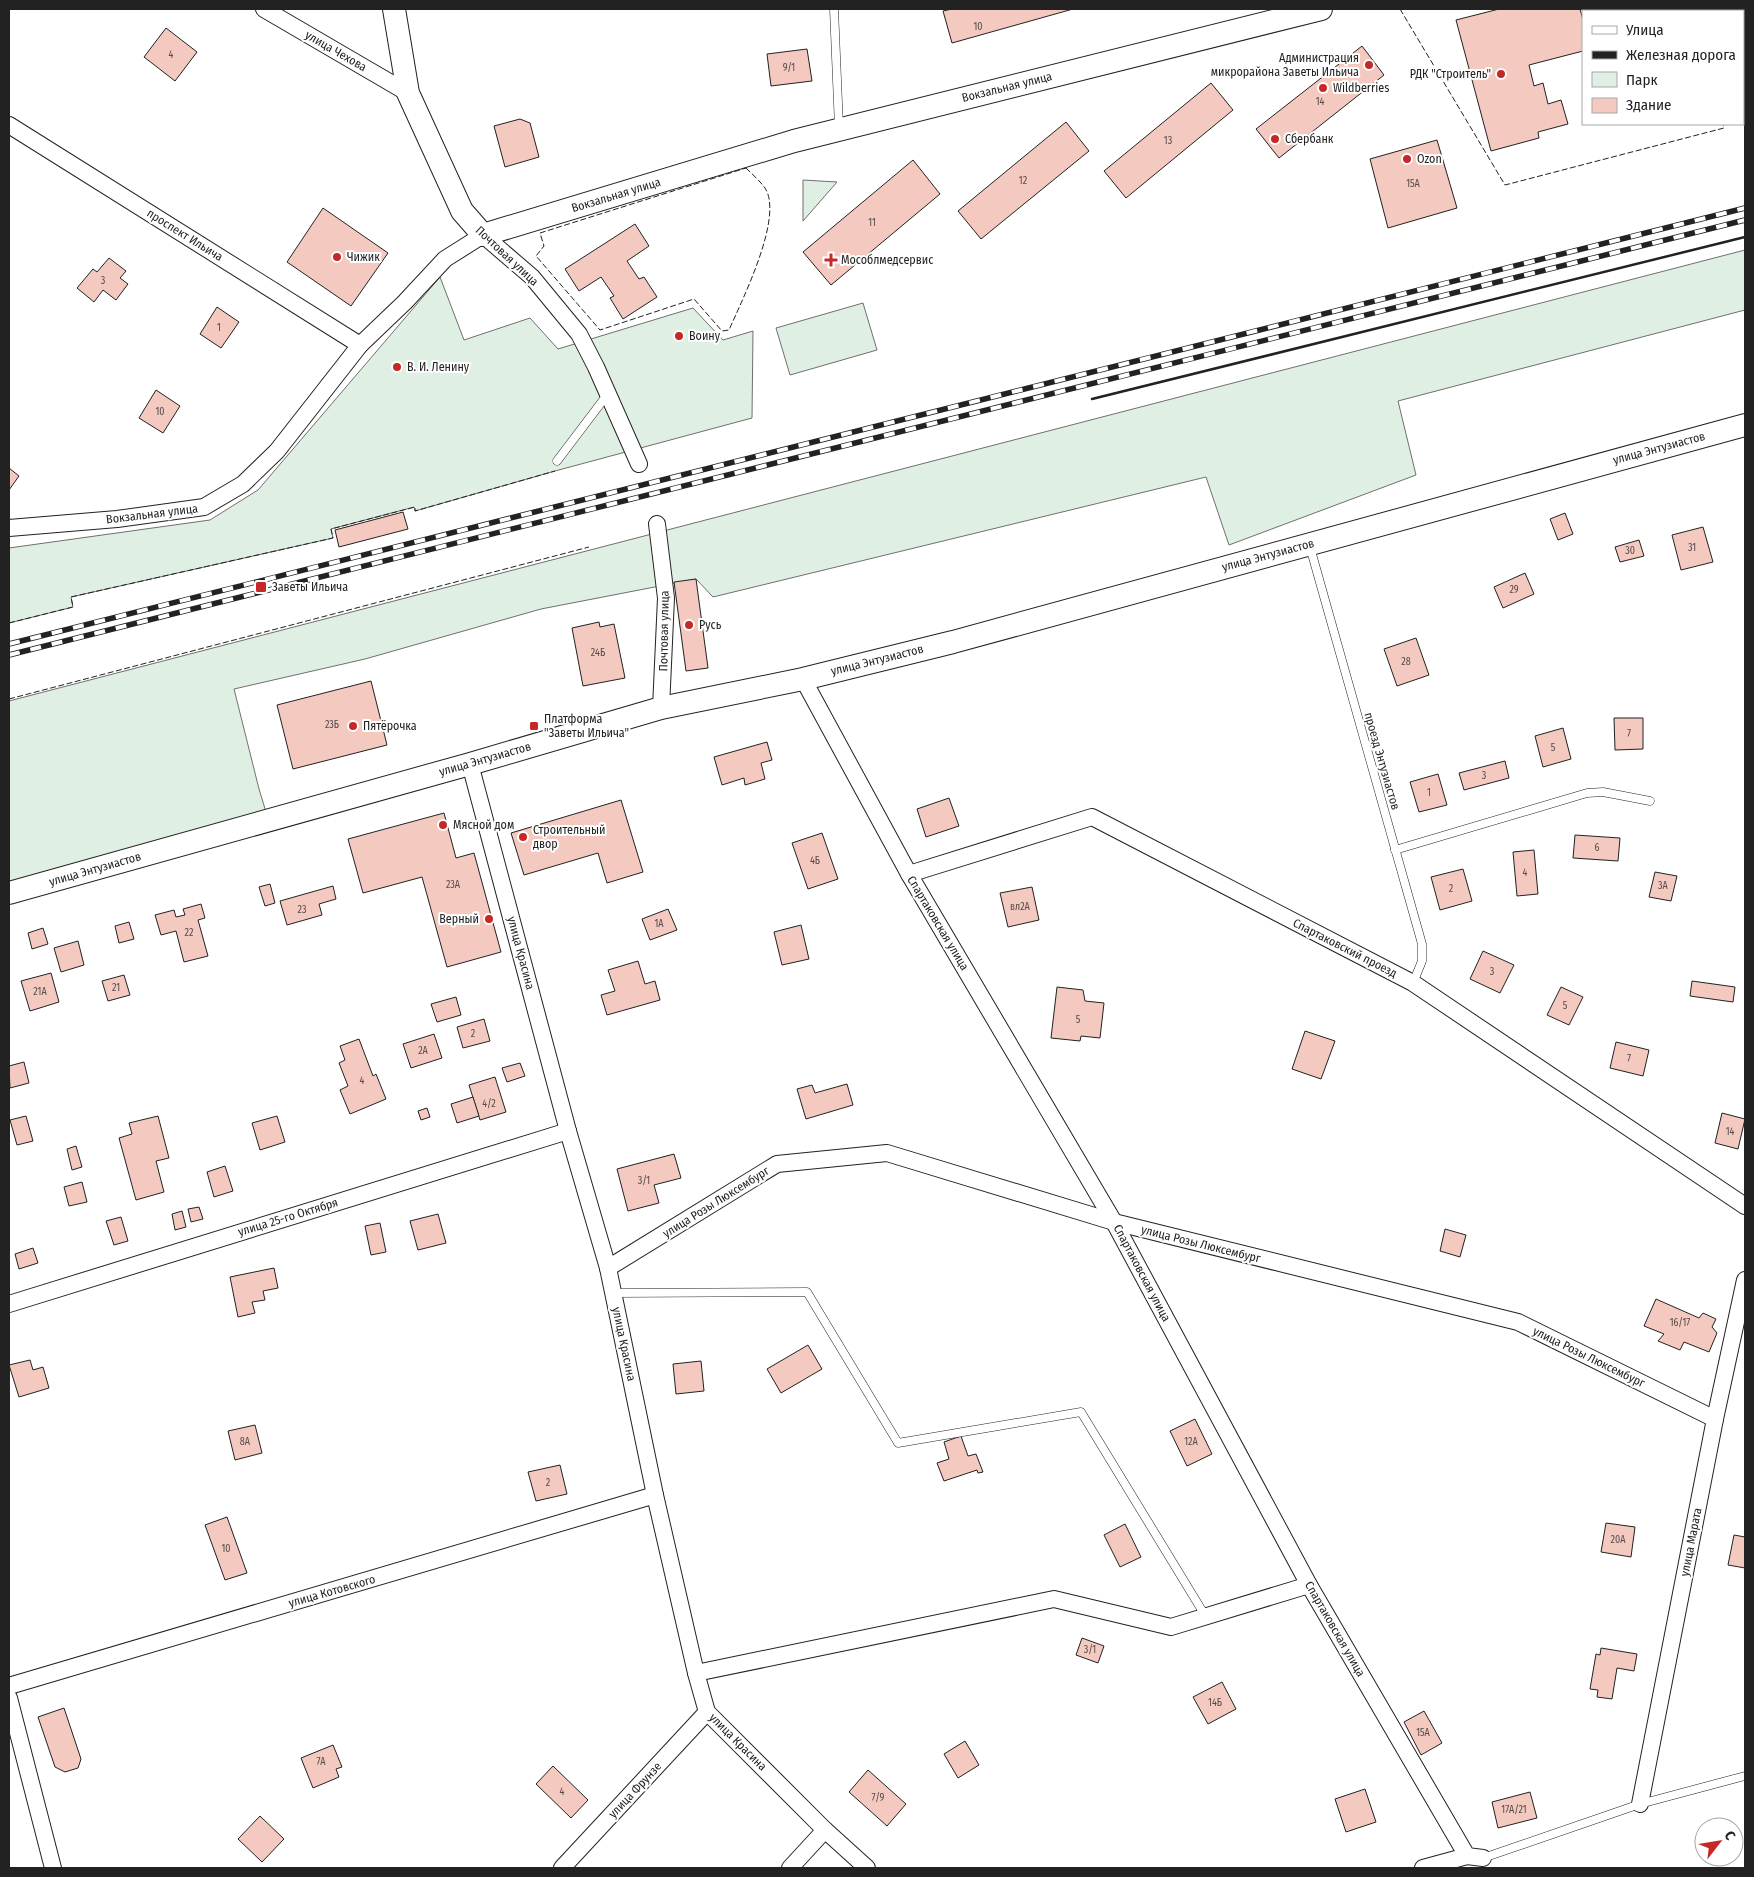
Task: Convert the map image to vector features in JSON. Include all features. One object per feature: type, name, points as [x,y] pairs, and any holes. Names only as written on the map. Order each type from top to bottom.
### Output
[{"type":"street","name":"улица Чехова","points":[[264,9],[408,93]]},
{"type":"street","name":"Почтовая улица","points":[[394,9],[408,93],[462,211],[483,235],[532,277],[579,334],[596,367],[639,464]]},
{"type":"street","name":"Вокзальная улица","points":[[9,528],[117,519],[204,507],[242,484],[277,451],[360,345],[405,302],[445,259],[483,235],[775,146],[1321,9]]},
{"type":"street","name":"проспект Ильича","points":[[9,125],[360,345]]},
{"type":"street","name":"улица Энтузиастов","points":[[9,893],[470,764],[661,708],[803,679],[953,642],[1745,425]]},
{"type":"street","name":"Почтовая улица","points":[[657,524],[666,598],[661,708]]},
{"type":"street","name":"Спартаковская улица","points":[[803,679],[909,874],[1114,1222],[1309,1585],[1475,1861]]},
{"type":"street","name":"улица Красина","points":[[470,764],[568,1131],[608,1268],[655,1495],[696,1673],[707,1712],[825,1830],[867,1868]]},
{"type":"street","name":"Спартаковский проезд","points":[[909,874],[1092,817],[1413,983],[1745,1206]]},
{"type":"street","name":"улица 25-го Октября","points":[[9,1304],[568,1131]]},
{"type":"street","name":"улица Розы Люксембург","points":[[608,1268],[777,1164],[887,1153],[1114,1222],[1518,1322],[1715,1419]]},
{"type":"street","name":"улица Марата","points":[[1640,1804],[1715,1419],[1745,1280]]},
{"type":"street","name":"улица Котовского","points":[[9,1686],[655,1495]]},
{"type":"street","points":[[696,1673],[1054,1600],[1171,1627],[1309,1585]]},
{"type":"street","points":[[9,1698],[53,1868]]},
{"type":"street","name":"улица Фрунзе","points":[[562,1868],[707,1712]]},
{"type":"street","points":[[790,1868],[825,1830]]},
{"type":"street","points":[[1423,1868],[1475,1861]]},
{"type":"lane","points":[[834,9],[839,129]]},
{"type":"lane","points":[[557,461],[607,395]]},
{"type":"lane","name":"проезд Энтузиастов","points":[[1309,544],[1422,944],[1422,961],[1413,983]]},
{"type":"lane","points":[[1395,850],[1587,793],[1603,792],[1650,801]]},
{"type":"lane","points":[[614,1293],[808,1292],[898,1442],[1081,1412],[1206,1616]]},
{"type":"lane","points":[[1475,1861],[1640,1804],[1745,1776]]},
{"type":"green space","points":[[803,180],[837,182],[803,221]]},
{"type":"green space","points":[[1745,250],[1745,310],[1398,401],[1416,475],[1229,545],[1206,477],[713,597],[696,579],[541,609],[365,659],[234,689],[266,812],[9,883],[9,701]]},
{"type":"green space","points":[[440,277],[464,340],[530,318],[558,349],[693,308],[723,340],[753,331],[752,418],[415,511],[414,507],[331,529],[333,538],[71,597],[73,607],[9,623],[9,548],[210,520],[258,490]]},
{"type":"green space","points":[[863,303],[877,350],[790,375],[776,328]]},
{"type":"building","points":[[952,9],[1073,9],[952,43],[943,11]]},
{"type":"building","name":"РДК \"Строитель\"","points":[[1499,9],[1580,9],[1582,16],[1582,51],[1529,65],[1534,86],[1543,83],[1548,104],[1561,100],[1568,124],[1538,132],[1539,138],[1491,151],[1456,20]]},
{"type":"building","points":[[1745,9],[1745,56],[1744,10],[1733,10]]},
{"type":"building","points":[[166,28],[197,52],[175,81],[144,57]]},
{"type":"building","points":[[1362,46],[1384,75],[1279,158],[1256,129]]},
{"type":"building","points":[[807,49],[812,81],[771,86],[767,54]]},
{"type":"building","points":[[1211,83],[1233,110],[1126,198],[1104,171]]},
{"type":"building","points":[[520,119],[530,123],[539,157],[505,167],[494,126]]},
{"type":"building","points":[[1066,122],[1089,151],[981,239],[958,211]]},
{"type":"building","points":[[1437,140],[1457,208],[1388,228],[1370,159]]},
{"type":"building","points":[[913,160],[940,194],[831,285],[803,252]]},
{"type":"building","name":"Чижик","points":[[323,208],[388,253],[351,306],[287,262]]},
{"type":"building","points":[[635,224],[649,246],[627,261],[639,279],[644,277],[657,297],[623,319],[610,298],[614,296],[601,277],[579,291],[565,269]]},
{"type":"building","points":[[109,258],[126,271],[120,278],[128,284],[116,300],[103,290],[94,302],[77,288],[93,269],[97,272]]},
{"type":"building","points":[[217,307],[239,322],[221,348],[200,334]]},
{"type":"building","points":[[156,390],[180,406],[163,433],[139,418]]},
{"type":"building","points":[[9,468],[19,476],[9,490]]},
{"type":"building","points":[[403,512],[408,529],[339,547],[335,530]]},
{"type":"building","points":[[1565,513],[1573,534],[1558,540],[1550,519]]},
{"type":"building","points":[[1703,527],[1713,562],[1681,570],[1672,535]]},
{"type":"building","points":[[1639,540],[1644,556],[1620,562],[1615,547]]},
{"type":"building","points":[[1525,573],[1534,594],[1503,608],[1494,587]]},
{"type":"building","points":[[696,579],[708,668],[686,671],[674,582]]},
{"type":"building","points":[[599,622],[600,627],[614,624],[625,678],[583,686],[572,628]]},
{"type":"building","points":[[1416,638],[1429,675],[1397,686],[1384,649]]},
{"type":"building","points":[[371,681],[387,745],[293,769],[277,705]]},
{"type":"building","points":[[1614,718],[1643,718],[1643,749],[1615,750]]},
{"type":"building","points":[[1563,728],[1571,759],[1543,767],[1535,736]]},
{"type":"building","points":[[767,742],[772,760],[761,763],[765,779],[745,785],[744,778],[722,785],[714,757]]},
{"type":"building","points":[[1505,761],[1509,778],[1464,790],[1459,773]]},
{"type":"building","points":[[1438,774],[1447,805],[1419,812],[1410,782]]},
{"type":"building","points":[[949,798],[959,826],[926,837],[917,809]]},
{"type":"building","points":[[621,800],[643,872],[607,883],[598,853],[524,875],[511,833]]},
{"type":"building","points":[[444,813],[456,858],[474,853],[501,952],[447,967],[422,877],[363,893],[348,839]]},
{"type":"building","points":[[822,833],[838,879],[808,889],[792,843]]},
{"type":"building","points":[[1575,835],[1620,838],[1618,861],[1573,858]]},
{"type":"building","points":[[1534,850],[1538,894],[1517,896],[1513,852]]},
{"type":"building","points":[[1463,869],[1472,901],[1440,910],[1431,877]]},
{"type":"building","points":[[1655,872],[1677,876],[1671,901],[1649,897]]},
{"type":"building","points":[[270,884],[275,903],[265,906],[259,887]]},
{"type":"building","points":[[333,886],[336,899],[319,904],[322,915],[287,925],[280,901]]},
{"type":"building","points":[[1032,887],[1039,920],[1008,927],[1000,893]]},
{"type":"building","points":[[201,904],[205,918],[198,920],[208,956],[184,962],[176,931],[161,935],[155,915],[174,910],[176,917],[185,915],[183,909]]},
{"type":"building","points":[[668,909],[677,930],[650,940],[642,919]]},
{"type":"building","points":[[129,922],[134,939],[119,943],[115,926]]},
{"type":"building","points":[[801,925],[809,959],[782,965],[774,932]]},
{"type":"building","points":[[43,928],[48,944],[32,949],[28,933]]},
{"type":"building","points":[[78,941],[84,965],[61,972],[54,948]]},
{"type":"building","points":[[1483,951],[1514,965],[1500,993],[1470,979]]},
{"type":"building","points":[[638,961],[645,984],[655,981],[660,1000],[607,1015],[601,995],[615,991],[608,970]]},
{"type":"building","points":[[51,973],[59,1002],[30,1011],[21,981]]},
{"type":"building","points":[[124,975],[130,995],[108,1001],[102,981]]},
{"type":"building","points":[[1692,981],[1735,987],[1733,1002],[1690,996]]},
{"type":"building","points":[[1057,987],[1083,990],[1085,1001],[1104,1003],[1100,1038],[1081,1036],[1080,1041],[1051,1038]]},
{"type":"building","points":[[1561,987],[1583,997],[1569,1025],[1547,1015]]},
{"type":"building","points":[[456,997],[461,1015],[437,1022],[431,1004]]},
{"type":"building","points":[[484,1019],[490,1041],[463,1048],[457,1027]]},
{"type":"building","points":[[1305,1031],[1335,1041],[1321,1079],[1292,1069]]},
{"type":"building","points":[[434,1034],[442,1058],[411,1068],[403,1044]]},
{"type":"building","points":[[359,1039],[373,1076],[376,1074],[386,1099],[350,1114],[340,1090],[348,1086],[339,1063],[345,1060],[340,1046]]},
{"type":"building","points":[[1616,1042],[1649,1050],[1643,1076],[1610,1068]]},
{"type":"building","points":[[24,1062],[29,1083],[10,1088],[9,1066]]},
{"type":"building","points":[[520,1063],[525,1076],[507,1082],[502,1068]]},
{"type":"building","points":[[495,1077],[506,1112],[480,1120],[469,1085]]},
{"type":"building","points":[[847,1084],[853,1105],[806,1119],[797,1089],[812,1085],[815,1093]]},
{"type":"building","points":[[473,1097],[479,1116],[457,1123],[451,1104]]},
{"type":"building","points":[[427,1108],[430,1117],[421,1120],[418,1111]]},
{"type":"building","points":[[1722,1113],[1745,1119],[1738,1149],[1715,1143]]},
{"type":"building","points":[[26,1116],[33,1141],[17,1145],[10,1120]]},
{"type":"building","points":[[158,1116],[169,1158],[156,1161],[164,1192],[136,1200],[119,1138],[132,1134],[129,1123]]},
{"type":"building","points":[[277,1116],[285,1142],[260,1150],[252,1123]]},
{"type":"building","points":[[76,1146],[82,1167],[72,1170],[67,1149]]},
{"type":"building","points":[[674,1154],[681,1178],[654,1185],[659,1203],[628,1211],[617,1169]]},
{"type":"building","points":[[225,1166],[233,1191],[214,1197],[207,1172]]},
{"type":"building","points":[[82,1182],[87,1202],[69,1206],[64,1187]]},
{"type":"building","points":[[199,1207],[203,1219],[191,1222],[188,1209]]},
{"type":"building","points":[[182,1211],[186,1227],[175,1230],[172,1214]]},
{"type":"building","points":[[438,1214],[446,1243],[418,1250],[410,1221]]},
{"type":"building","points":[[121,1217],[128,1241],[114,1245],[106,1221]]},
{"type":"building","points":[[380,1223],[386,1252],[371,1255],[365,1226]]},
{"type":"building","points":[[1445,1229],[1466,1235],[1460,1257],[1440,1251]]},
{"type":"building","points":[[33,1248],[38,1263],[19,1269],[15,1254]]},
{"type":"building","points":[[274,1268],[278,1288],[263,1291],[265,1300],[252,1302],[255,1313],[238,1317],[230,1277]]},
{"type":"building","points":[[1656,1299],[1699,1318],[1703,1313],[1716,1319],[1712,1327],[1717,1333],[1709,1352],[1684,1342],[1680,1350],[1658,1341],[1664,1334],[1644,1326]]},
{"type":"building","points":[[808,1345],[822,1369],[781,1393],[767,1369]]},
{"type":"building","points":[[30,1360],[33,1370],[43,1367],[49,1388],[19,1397],[9,1365]]},
{"type":"building","points":[[701,1361],[704,1391],[676,1394],[673,1364]]},
{"type":"building","points":[[1195,1419],[1212,1454],[1187,1466],[1170,1431]]},
{"type":"building","points":[[255,1425],[262,1453],[235,1460],[228,1431]]},
{"type":"building","points":[[961,1436],[968,1456],[976,1454],[983,1472],[978,1473],[977,1470],[944,1481],[937,1463],[949,1459],[944,1442]]},
{"type":"building","points":[[560,1465],[567,1494],[536,1501],[528,1472]]},
{"type":"building","points":[[227,1517],[247,1573],[225,1580],[205,1525]]},
{"type":"building","points":[[1606,1523],[1635,1527],[1631,1557],[1601,1552]]},
{"type":"building","points":[[1125,1524],[1141,1557],[1120,1567],[1104,1535]]},
{"type":"building","points":[[1734,1535],[1745,1537],[1745,1568],[1728,1565]]},
{"type":"building","points":[[1082,1638],[1104,1646],[1098,1663],[1076,1655]]},
{"type":"building","points":[[1601,1648],[1637,1654],[1634,1671],[1617,1668],[1612,1699],[1597,1697],[1598,1690],[1590,1689],[1596,1654],[1600,1655]]},
{"type":"building","points":[[1222,1682],[1236,1709],[1208,1724],[1193,1697]]},
{"type":"building","points":[[64,1708],[81,1759],[78,1768],[65,1772],[55,1767],[38,1717]]},
{"type":"building","points":[[1424,1711],[1442,1743],[1421,1755],[1404,1722]]},
{"type":"building","points":[[965,1741],[979,1765],[958,1778],[944,1754]]},
{"type":"building","points":[[333,1745],[342,1767],[336,1769],[339,1777],[313,1788],[301,1758]]},
{"type":"building","points":[[553,1766],[588,1800],[571,1818],[536,1784]]},
{"type":"building","points":[[868,1770],[906,1804],[887,1826],[849,1792]]},
{"type":"building","points":[[1365,1789],[1376,1822],[1346,1832],[1335,1799]]},
{"type":"building","points":[[1530,1792],[1537,1818],[1498,1828],[1492,1802]]},
{"type":"building","points":[[260,1816],[284,1839],[262,1862],[238,1839]]},
{"type":"railway","points":[[9,644],[1745,208]]},
{"type":"railway","points":[[9,655],[1745,220]]},
{"type":"fence","points":[[1400,9],[1505,185],[1724,128],[1723,125]]},
{"type":"fence","points":[[746,168],[765,188],[769,201],[769,218],[759,259],[729,330],[722,331],[694,299],[600,330],[536,256],[544,246],[540,233],[746,168]]},
{"type":"fence","points":[[9,623],[73,607],[71,597],[333,538],[331,529],[415,507],[415,511],[555,471]]},
{"type":"fence","points":[[9,699],[589,547]]},
{"type":"wall","points":[[1092,399],[1745,237]]},
{"type":"place","name":"Администрация микрорайона Заветы Ильича","points":[[1369,65]]},
{"type":"place","name":"РДК \"Строитель\"","points":[[1501,74]]},
{"type":"place","name":"Wildberries","points":[[1323,88]]},
{"type":"place","name":"Сбербанк","points":[[1275,139]]},
{"type":"place","name":"Ozon","points":[[1407,159]]},
{"type":"place","name":"Чижик","points":[[337,257]]},
{"type":"place","name":"Мособлмедсервис","points":[[831,260]]},
{"type":"place","name":"Воину","points":[[679,336]]},
{"type":"place","name":"В. И. Ленину","points":[[397,367]]},
{"type":"place","name":"Заветы Ильича","points":[[261,587]]},
{"type":"place","name":"Русь","points":[[689,625]]},
{"type":"place","name":"Пятёрочка","points":[[353,726]]},
{"type":"place","name":"Платформа \"Заветы Ильича\"","points":[[534,726]]},
{"type":"place","name":"Мясной дом","points":[[443,825]]},
{"type":"place","name":"Строительный двор","points":[[523,837]]},
{"type":"place","name":"Верный","points":[[489,919]]}]
